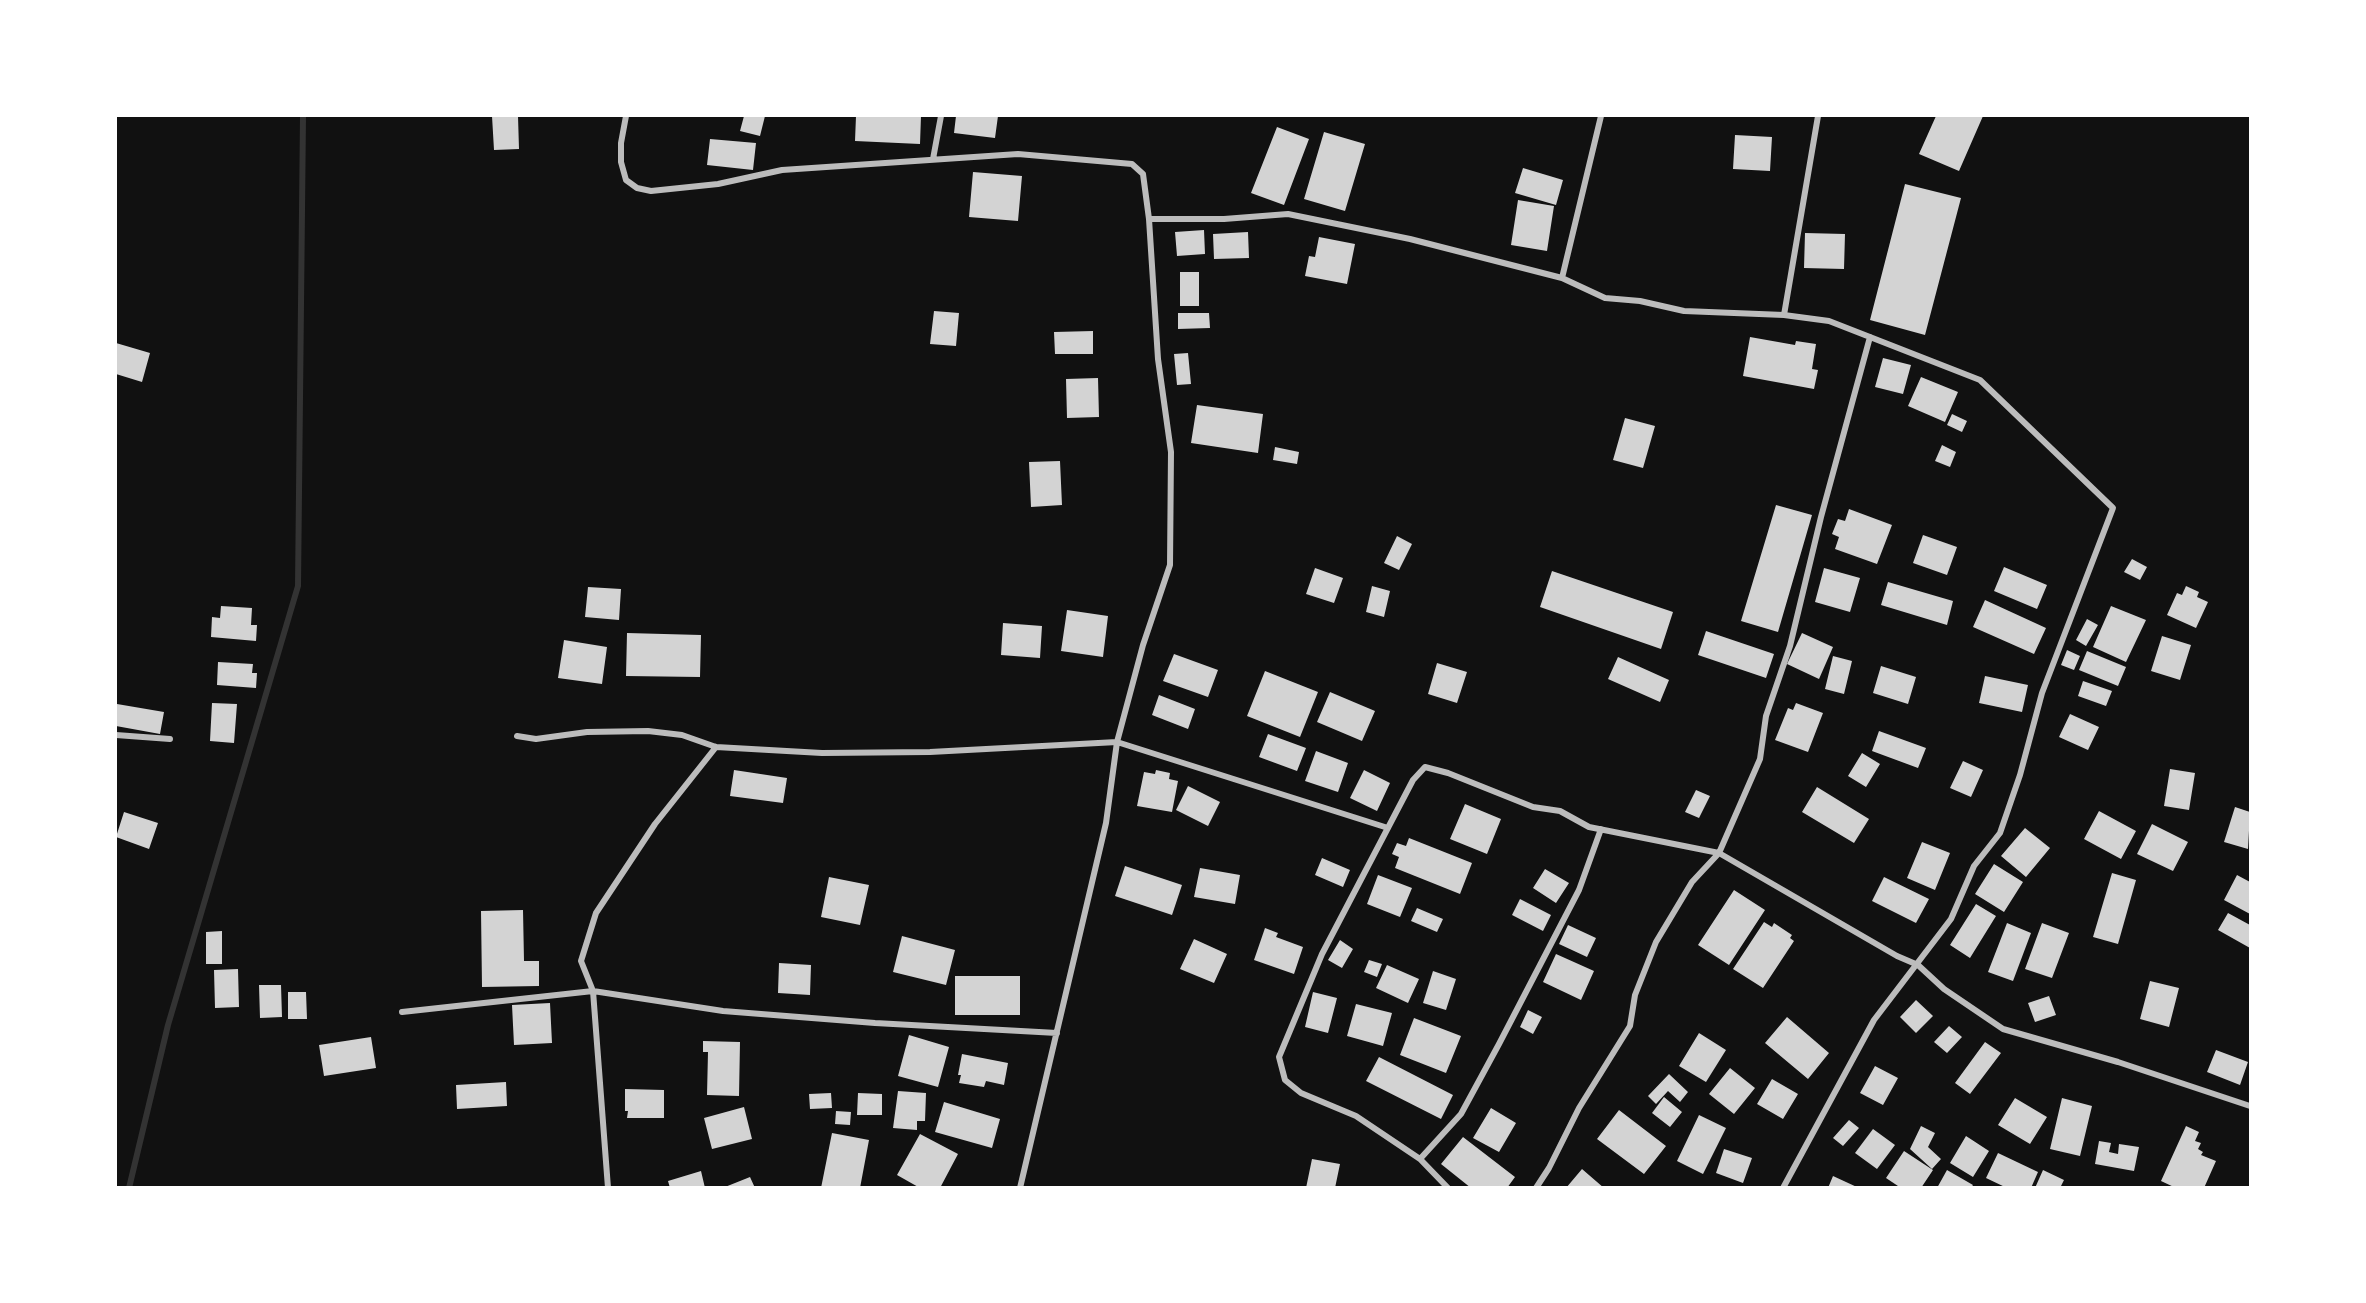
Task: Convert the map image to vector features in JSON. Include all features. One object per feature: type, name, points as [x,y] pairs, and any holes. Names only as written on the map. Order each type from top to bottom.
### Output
[{"type":"street","points":[[626,116],[621,143],[621,162],[626,180],[637,188],[651,191],[718,184],[782,170],[1018,154],[1132,164],[1143,174],[1149,219],[1158,359],[1171,452],[1170,565],[1143,645],[1117,742],[1106,823],[1020,1188]]},
{"type":"street","points":[[933,159],[941,116]]},
{"type":"street","points":[[1562,278],[1601,116]]},
{"type":"street","points":[[1784,315],[1818,116]]},
{"type":"street","points":[[1149,219],[1224,219],[1288,214],[1410,239],[1562,278],[1605,298],[1640,301],[1684,310],[1784,315],[1829,321],[1980,380],[2113,508],[2042,693],[2020,775],[2000,833],[1974,866],[1951,919],[1874,1020],[1783,1188]]},
{"type":"street","points":[[1536,1188],[1549,1168],[1575,1115],[1630,1026],[1635,995],[1666,923],[1692,882],[1719,853],[1760,759],[1766,716],[1790,646],[1821,517],[1870,337]]},
{"type":"street","points":[[517,736],[536,739],[587,732],[648,731],[682,735],[716,747],[822,753],[908,753],[1117,742],[1388,828]]},
{"type":"street","points":[[116,735],[170,739]]},
{"type":"street","points":[[608,1188],[593,991],[581,961],[596,914],[655,824],[716,747]]},
{"type":"street","points":[[1448,1188],[1420,1159],[1356,1116],[1301,1093],[1286,1080],[1279,1057],[1322,954],[1413,780],[1425,768],[1448,773],[1533,807],[1560,811],[1590,827],[1719,853],[1897,956],[1918,964],[1944,989],[2002,1029],[2118,1062],[2250,1106]]},
{"type":"street","points":[[1420,1159],[1461,1113],[1494,1054],[1579,890],[1601,829]]},
{"type":"street","points":[[402,1012],[593,991],[723,1011],[875,1023],[1057,1033]]},
{"type":"building","points":[[492,116],[518,116],[519,149],[494,150]]},
{"type":"building","points":[[744,116],[765,116],[760,136],[740,131]]},
{"type":"building","points":[[856,116],[921,116],[920,144],[855,141]]},
{"type":"building","points":[[956,116],[998,116],[995,138],[954,133]]},
{"type":"building","points":[[1936,116],[1983,116],[1959,171],[1919,154]]},
{"type":"building","points":[[1277,127],[1309,139],[1284,205],[1251,193]]},
{"type":"building","points":[[1324,132],[1365,144],[1345,211],[1304,199]]},
{"type":"building","points":[[1735,135],[1772,137],[1770,171],[1733,169]]},
{"type":"building","points":[[710,139],[756,143],[753,170],[707,165]]},
{"type":"building","points":[[1523,168],[1563,180],[1556,205],[1515,193]]},
{"type":"building","points":[[973,172],[1022,176],[1018,221],[969,217]]},
{"type":"building","points":[[1905,184],[1961,198],[1925,335],[1870,320]]},
{"type":"building","points":[[1518,200],[1554,206],[1547,251],[1511,245]]},
{"type":"building","points":[[1204,230],[1205,254],[1177,256],[1175,232]]},
{"type":"building","points":[[1248,232],[1249,258],[1214,259],[1213,234]]},
{"type":"building","points":[[1805,233],[1845,234],[1844,269],[1804,268]]},
{"type":"building","points":[[1319,237],[1355,244],[1347,284],[1305,276],[1309,256],[1315,257]]},
{"type":"building","points":[[1180,272],[1199,272],[1199,306],[1180,306]]},
{"type":"building","points":[[934,311],[959,313],[956,346],[930,344]]},
{"type":"building","points":[[1178,313],[1209,313],[1210,328],[1178,329]]},
{"type":"building","points":[[1093,331],[1093,354],[1055,354],[1054,332]]},
{"type":"building","points":[[1750,337],[1795,345],[1796,341],[1816,344],[1812,369],[1818,370],[1814,389],[1743,376]]},
{"type":"building","points":[[116,343],[150,353],[142,382],[116,374]]},
{"type":"building","points":[[1188,353],[1191,384],[1177,385],[1174,354]]},
{"type":"building","points":[[1883,358],[1911,365],[1903,394],[1875,387]]},
{"type":"building","points":[[1921,377],[1958,392],[1945,422],[1908,406]]},
{"type":"building","points":[[1098,378],[1099,417],[1067,418],[1066,379]]},
{"type":"building","points":[[1197,405],[1263,414],[1258,453],[1191,443]]},
{"type":"building","points":[[1952,414],[1967,421],[1962,432],[1947,425]]},
{"type":"building","points":[[1625,418],[1655,426],[1643,468],[1613,460]]},
{"type":"building","points":[[1942,445],[1956,452],[1950,467],[1935,461]]},
{"type":"building","points":[[1275,447],[1299,452],[1297,464],[1273,460]]},
{"type":"building","points":[[1060,461],[1062,505],[1031,507],[1029,462]]},
{"type":"building","points":[[1776,505],[1812,515],[1778,632],[1741,621]]},
{"type":"building","points":[[1849,509],[1892,525],[1877,564],[1835,549],[1839,537],[1832,534],[1838,519],[1845,521]]},
{"type":"building","points":[[1923,535],[1957,547],[1947,575],[1913,563]]},
{"type":"building","points":[[1397,536],[1412,544],[1399,570],[1384,563]]},
{"type":"building","points":[[2132,559],[2147,567],[2140,580],[2124,572]]},
{"type":"building","points":[[2004,567],[2047,585],[2037,609],[1994,591]]},
{"type":"building","points":[[1315,568],[1343,578],[1334,603],[1306,594]]},
{"type":"building","points":[[1824,568],[1860,578],[1850,612],[1815,602]]},
{"type":"building","points":[[1552,571],[1673,612],[1661,649],[1540,607]]},
{"type":"building","points":[[1888,582],[1953,601],[1947,625],[1881,605]]},
{"type":"building","points":[[1372,586],[1390,591],[1384,617],[1366,612]]},
{"type":"building","points":[[2186,586],[2199,592],[2197,597],[2208,602],[2196,628],[2167,615],[2177,593],[2182,595]]},
{"type":"building","points":[[588,587],[621,589],[619,620],[585,617]]},
{"type":"building","points":[[1985,600],[2046,628],[2034,654],[1973,627]]},
{"type":"building","points":[[221,606],[252,608],[251,625],[257,625],[256,641],[211,637],[212,617],[220,618]]},
{"type":"building","points":[[2111,606],[2146,620],[2126,662],[2093,647]]},
{"type":"building","points":[[1067,610],[1108,616],[1103,657],[1061,651]]},
{"type":"building","points":[[2087,619],[2098,625],[2086,646],[2076,640]]},
{"type":"building","points":[[1003,623],[1042,626],[1040,658],[1001,655]]},
{"type":"building","points":[[1706,631],[1774,654],[1766,678],[1698,655]]},
{"type":"building","points":[[627,633],[701,635],[700,677],[626,676]]},
{"type":"building","points":[[1802,633],[1833,647],[1819,679],[1787,664]]},
{"type":"building","points":[[2162,636],[2191,645],[2180,680],[2151,671]]},
{"type":"building","points":[[564,640],[607,647],[602,684],[558,678]]},
{"type":"building","points":[[2067,650],[2080,656],[2074,670],[2061,665]]},
{"type":"building","points":[[2087,651],[2126,667],[2118,686],[2079,670]]},
{"type":"building","points":[[1174,654],[1218,670],[1208,697],[1163,681]]},
{"type":"building","points":[[1833,656],[1852,661],[1844,694],[1825,689]]},
{"type":"building","points":[[1618,657],[1669,680],[1660,702],[1608,679]]},
{"type":"building","points":[[218,662],[253,664],[252,673],[257,673],[256,688],[217,685]]},
{"type":"building","points":[[1437,663],[1467,672],[1457,703],[1428,694]]},
{"type":"building","points":[[1881,666],[1916,677],[1908,704],[1873,693]]},
{"type":"building","points":[[1265,671],[1318,692],[1300,737],[1247,716]]},
{"type":"building","points":[[1985,676],[2028,685],[2022,712],[1979,703]]},
{"type":"building","points":[[2083,681],[2112,691],[2106,706],[2078,696]]},
{"type":"building","points":[[1330,692],[1375,711],[1362,741],[1317,722]]},
{"type":"building","points":[[1159,695],[1195,709],[1188,729],[1152,715]]},
{"type":"building","points":[[212,703],[237,704],[234,743],[210,741]]},
{"type":"building","points":[[1796,703],[1823,713],[1808,752],[1775,740],[1788,708],[1793,710]]},
{"type":"building","points":[[117,704],[164,712],[160,734],[116,726]]},
{"type":"building","points":[[2070,714],[2099,727],[2088,750],[2059,737]]},
{"type":"building","points":[[1879,731],[1926,748],[1918,768],[1872,751]]},
{"type":"building","points":[[1268,734],[1306,748],[1297,771],[1259,757]]},
{"type":"building","points":[[1316,751],[1348,763],[1338,792],[1305,781]]},
{"type":"building","points":[[1862,753],[1880,764],[1866,787],[1848,776]]},
{"type":"building","points":[[1963,761],[1983,770],[1971,797],[1950,788]]},
{"type":"building","points":[[2170,769],[2195,773],[2189,810],[2164,806]]},
{"type":"building","points":[[734,770],[787,778],[783,803],[730,796]]},
{"type":"building","points":[[1156,770],[1170,773],[1169,779],[1178,781],[1172,812],[1137,806],[1144,772],[1155,774]]},
{"type":"building","points":[[1364,770],[1390,783],[1377,811],[1350,798]]},
{"type":"building","points":[[1188,786],[1220,802],[1208,826],[1176,810]]},
{"type":"building","points":[[1817,787],[1869,819],[1854,843],[1802,812]]},
{"type":"building","points":[[1696,790],[1710,796],[1699,818],[1685,812]]},
{"type":"building","points":[[1465,804],[1501,819],[1487,854],[1450,839]]},
{"type":"building","points":[[2235,807],[2250,812],[2248,849],[2224,842]]},
{"type":"building","points":[[2099,811],[2136,831],[2121,859],[2084,839]]},
{"type":"building","points":[[124,812],[158,823],[149,849],[116,837]]},
{"type":"building","points":[[2152,824],[2188,842],[2173,871],[2137,854]]},
{"type":"building","points":[[2025,828],[2050,848],[2026,877],[2001,856]]},
{"type":"building","points":[[1409,838],[1472,863],[1460,894],[1395,868],[1399,857],[1392,854],[1397,843],[1406,846]]},
{"type":"building","points":[[1922,842],[1950,853],[1935,890],[1907,878]]},
{"type":"building","points":[[1322,858],[1350,870],[1343,887],[1315,875]]},
{"type":"building","points":[[1994,864],[2023,882],[2004,912],[1975,894]]},
{"type":"building","points":[[1125,866],[1182,885],[1172,915],[1115,896]]},
{"type":"building","points":[[1200,868],[1240,875],[1235,904],[1194,897]]},
{"type":"building","points":[[1545,869],[1569,883],[1556,903],[1533,888]]},
{"type":"building","points":[[2112,873],[2136,880],[2118,944],[2093,937]]},
{"type":"building","points":[[1378,875],[1412,888],[1400,917],[1367,904]]},
{"type":"building","points":[[2237,875],[2250,882],[2250,914],[2224,900]]},
{"type":"building","points":[[829,877],[869,885],[860,925],[821,917]]},
{"type":"building","points":[[1884,877],[1929,899],[1916,923],[1872,901]]},
{"type":"building","points":[[1734,890],[1765,910],[1729,965],[1698,945]]},
{"type":"building","points":[[1520,899],[1551,915],[1543,931],[1512,915]]},
{"type":"building","points":[[1976,904],[1996,916],[1970,958],[1950,945]]},
{"type":"building","points":[[1417,908],[1443,919],[1437,932],[1411,921]]},
{"type":"building","points":[[523,910],[524,961],[539,961],[539,986],[482,987],[481,911]]},
{"type":"building","points":[[2228,913],[2250,925],[2250,948],[2218,930]]},
{"type":"building","points":[[1764,922],[1772,927],[1774,923],[1792,935],[1790,938],[1794,941],[1763,988],[1733,969]]},
{"type":"building","points":[[2007,923],[2031,933],[2013,981],[1988,972]]},
{"type":"building","points":[[2042,923],[2069,933],[2052,978],[2025,969]]},
{"type":"building","points":[[1568,925],[1596,938],[1587,957],[1559,944]]},
{"type":"building","points":[[1265,928],[1278,933],[1276,937],[1303,947],[1294,974],[1254,960]]},
{"type":"building","points":[[222,931],[222,964],[206,964],[206,932]]},
{"type":"building","points":[[902,936],[955,950],[946,985],[893,972]]},
{"type":"building","points":[[1194,939],[1227,954],[1214,983],[1180,969]]},
{"type":"building","points":[[1340,940],[1353,949],[1342,968],[1328,960]]},
{"type":"building","points":[[1556,954],[1594,971],[1581,1000],[1543,982]]},
{"type":"building","points":[[1369,960],[1382,964],[1377,977],[1364,972]]},
{"type":"building","points":[[779,963],[811,965],[810,995],[778,993]]},
{"type":"building","points":[[1387,965],[1419,979],[1408,1003],[1376,988]]},
{"type":"building","points":[[238,969],[239,1007],[215,1008],[214,970]]},
{"type":"building","points":[[1433,971],[1456,979],[1446,1010],[1423,1003]]},
{"type":"building","points":[[955,976],[1020,976],[1020,1015],[955,1015]]},
{"type":"building","points":[[2150,981],[2179,988],[2169,1027],[2140,1019]]},
{"type":"building","points":[[259,985],[281,985],[282,1017],[260,1018]]},
{"type":"building","points":[[288,992],[306,992],[307,1019],[288,1019]]},
{"type":"building","points":[[1313,992],[1337,998],[1328,1033],[1305,1027]]},
{"type":"building","points":[[2049,996],[2056,1015],[2035,1022],[2028,1003]]},
{"type":"building","points":[[1916,1000],[1933,1016],[1916,1033],[1900,1017]]},
{"type":"building","points":[[550,1003],[552,1043],[514,1045],[512,1005]]},
{"type":"building","points":[[1356,1004],[1392,1013],[1383,1046],[1347,1036]]},
{"type":"building","points":[[1528,1010],[1542,1017],[1533,1034],[1520,1027]]},
{"type":"building","points":[[1787,1017],[1829,1053],[1808,1079],[1765,1043]]},
{"type":"building","points":[[1414,1018],[1461,1036],[1446,1073],[1400,1055]]},
{"type":"building","points":[[1949,1026],[1962,1037],[1947,1053],[1934,1042]]},
{"type":"building","points":[[1699,1033],[1726,1050],[1706,1082],[1679,1066]]},
{"type":"building","points":[[909,1035],[949,1047],[938,1087],[898,1076]]},
{"type":"building","points":[[371,1037],[376,1068],[324,1076],[319,1045]]},
{"type":"building","points":[[703,1041],[740,1042],[739,1096],[707,1095],[708,1052],[703,1052]]},
{"type":"building","points":[[1985,1042],[2001,1053],[1970,1094],[1955,1083]]},
{"type":"building","points":[[2216,1050],[2248,1062],[2240,1085],[2207,1072]]},
{"type":"building","points":[[962,1054],[1008,1063],[1004,1085],[986,1081],[984,1087],[959,1083],[961,1075],[958,1075]]},
{"type":"building","points":[[1379,1057],[1453,1095],[1441,1119],[1366,1081]]},
{"type":"building","points":[[1875,1066],[1898,1078],[1883,1105],[1860,1093]]},
{"type":"building","points":[[1730,1068],[1755,1088],[1734,1114],[1709,1094]]},
{"type":"building","points":[[1669,1074],[1688,1092],[1680,1102],[1668,1091],[1656,1104],[1648,1096]]},
{"type":"building","points":[[1772,1079],[1798,1094],[1783,1119],[1757,1104]]},
{"type":"building","points":[[506,1082],[507,1106],[457,1109],[456,1085]]},
{"type":"building","points":[[625,1089],[664,1090],[664,1118],[627,1118]]},
{"type":"building","points":[[898,1091],[926,1093],[925,1121],[917,1121],[917,1130],[893,1128]]},
{"type":"building","points":[[831,1093],[832,1108],[810,1109],[809,1094]]},
{"type":"building","points":[[858,1093],[882,1094],[882,1115],[857,1115]]},
{"type":"building","points":[[1664,1097],[1682,1112],[1670,1127],[1652,1113]]},
{"type":"building","points":[[2015,1098],[2047,1117],[2030,1144],[1998,1125]]},
{"type":"building","points":[[2062,1098],[2092,1106],[2080,1156],[2050,1149]]},
{"type":"building","points":[[944,1102],[1000,1119],[992,1148],[935,1132]]},
{"type":"building","points":[[744,1107],[752,1139],[712,1149],[704,1118]]},
{"type":"building","points":[[1491,1108],[1516,1123],[1499,1152],[1473,1138]]},
{"type":"building","points":[[1619,1110],[1666,1146],[1644,1174],[1597,1139]]},
{"type":"building","points":[[836,1111],[851,1112],[850,1125],[835,1124]]},
{"type":"building","points":[[1699,1115],[1726,1128],[1703,1174],[1677,1161]]},
{"type":"building","points":[[1849,1120],[1859,1128],[1843,1146],[1833,1138]]},
{"type":"building","points":[[1921,1126],[1935,1133],[1928,1147],[1941,1159],[1932,1169],[1910,1149]]},
{"type":"building","points":[[2186,1126],[2199,1132],[2195,1141],[2201,1143],[2198,1149],[2203,1152],[2201,1155],[2216,1161],[2204,1188],[2176,1188],[2161,1181]]},
{"type":"building","points":[[1873,1129],[1895,1145],[1877,1169],[1855,1153]]},
{"type":"building","points":[[832,1133],[869,1140],[860,1188],[821,1188]]},
{"type":"building","points":[[920,1134],[958,1154],[940,1188],[920,1188],[897,1175]]},
{"type":"building","points":[[1966,1136],[1989,1151],[1973,1177],[1950,1163]]},
{"type":"building","points":[[1463,1137],[1515,1177],[1507,1188],[1471,1188],[1441,1164]]},
{"type":"building","points":[[2099,1141],[2111,1143],[2109,1152],[2118,1154],[2119,1144],[2139,1147],[2134,1171],[2095,1164]]},
{"type":"building","points":[[1724,1149],[1752,1158],[1743,1183],[1716,1173]]},
{"type":"building","points":[[1904,1151],[1933,1170],[1921,1188],[1901,1188],[1886,1178]]},
{"type":"building","points":[[1998,1153],[2038,1172],[2031,1188],[2007,1188],[1986,1178]]},
{"type":"building","points":[[1312,1159],[1340,1164],[1335,1188],[1306,1188]]},
{"type":"building","points":[[1582,1169],[1604,1188],[1566,1188]]},
{"type":"building","points":[[1947,1170],[1973,1185],[1971,1188],[1937,1188]]},
{"type":"building","points":[[2043,1170],[2064,1180],[2060,1188],[2035,1188]]},
{"type":"building","points":[[701,1171],[705,1188],[670,1188],[668,1181]]},
{"type":"building","points":[[1833,1176],[1859,1188],[1828,1188]]},
{"type":"building","points":[[750,1177],[755,1188],[725,1188],[725,1187]]},
{"type":"waterway","points":[[129,1188],[168,1025],[298,586],[303,116]]}]
